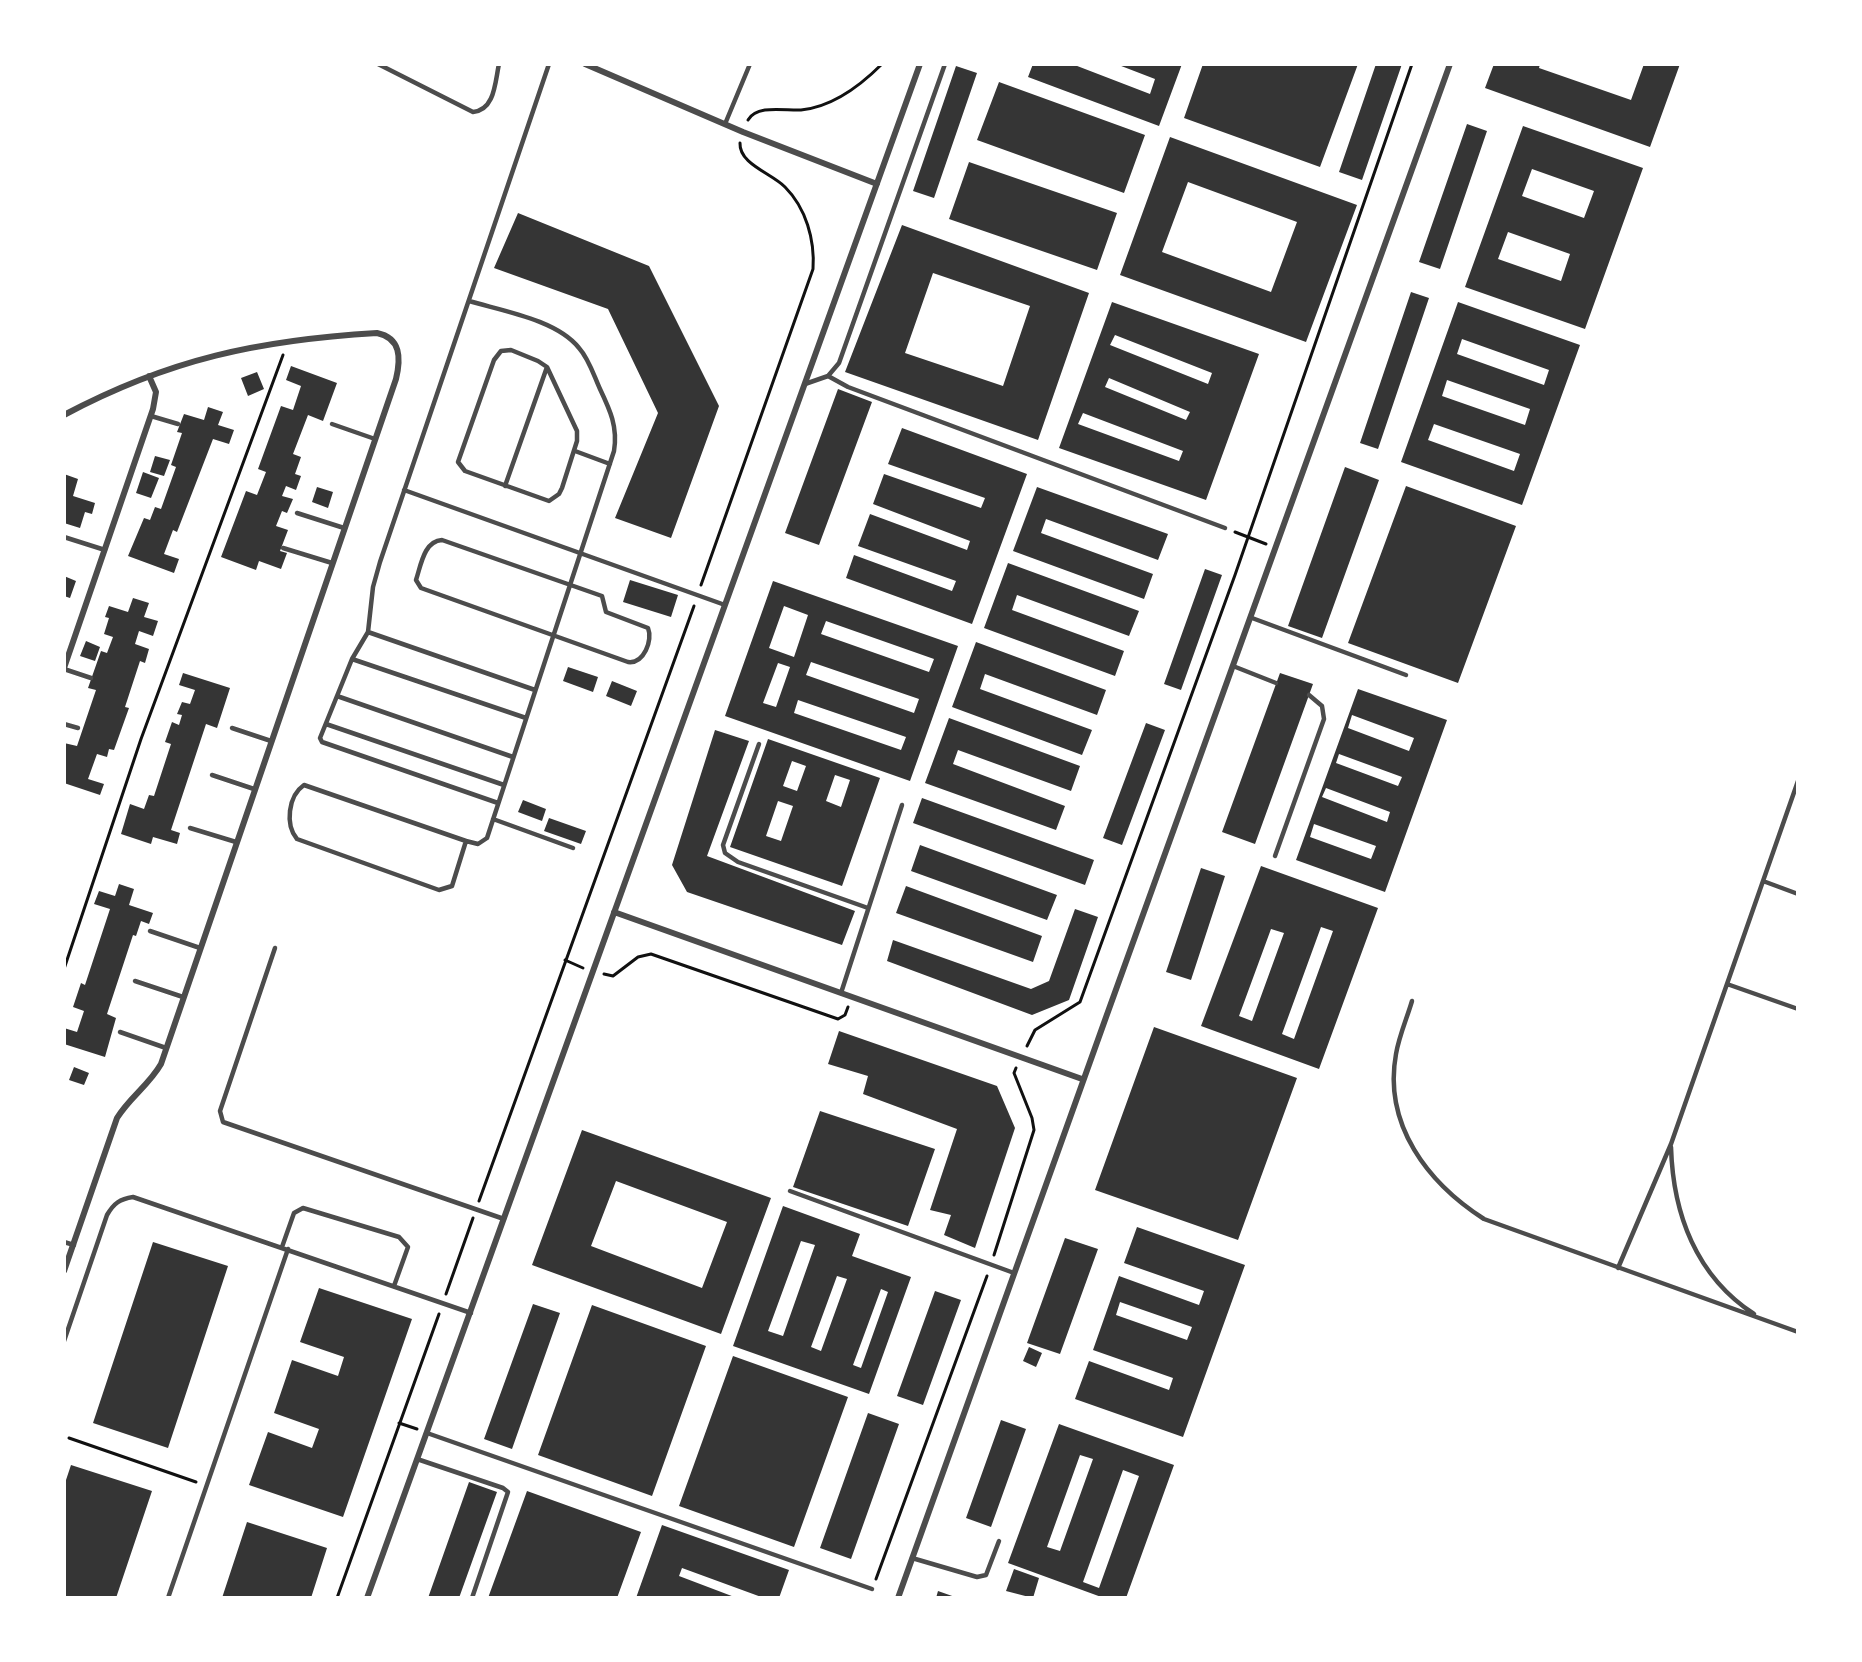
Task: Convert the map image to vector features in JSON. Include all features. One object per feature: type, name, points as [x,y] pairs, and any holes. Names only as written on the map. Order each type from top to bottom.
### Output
[{"type":"street","points":[[585,64],[743,132],[876,184]]},
{"type":"street","points":[[367,1598],[920,64]]},
{"type":"street","points":[[898,1598],[1082,1079],[1252,618],[1450,64]]},
{"type":"street","points":[[64,415],[149,376],[206,357],[289,340],[377,333],[386,335],[395,343],[400,354],[399,366],[375,439],[166,1047],[155,1074],[131,1099],[117,1118],[64,1271]]},
{"type":"street","points":[[64,668],[151,416],[156,392],[149,376]]},
{"type":"street","points":[[614,912],[1082,1079]]},
{"type":"lane","points":[[378,64],[473,112],[480,112],[490,102],[499,64]]},
{"type":"lane","points":[[498,804],[322,742],[320,738],[352,659],[368,632],[376,574],[549,64]]},
{"type":"lane","points":[[724,124],[750,64]]},
{"type":"lane","points":[[805,384],[828,376],[839,363],[945,64]]},
{"type":"lane","points":[[466,841],[452,886],[439,890],[304,843],[291,832],[288,816],[299,789],[307,785],[466,841],[482,844],[487,838],[610,464],[616,438],[615,424],[580,348],[553,327],[469,301]]},
{"type":"lane","points":[[511,350],[547,367],[574,422],[577,441],[562,488],[555,498],[543,500],[465,471],[459,465],[458,458],[497,355],[511,350]]},
{"type":"lane","points":[[506,486],[547,367]]},
{"type":"lane","points":[[828,376],[848,387],[1225,528]]},
{"type":"lane","points":[[151,416],[178,424]]},
{"type":"lane","points":[[332,424],[375,439]]},
{"type":"lane","points":[[574,451],[610,464]]},
{"type":"lane","points":[[404,490],[725,604]]},
{"type":"lane","points":[[297,513],[344,528]]},
{"type":"lane","points":[[64,537],[105,550]]},
{"type":"lane","points":[[442,540],[569,585],[602,596],[605,599],[604,610],[608,613],[648,628],[650,634],[643,657],[636,662],[628,662],[421,588],[416,583],[428,547],[442,540]]},
{"type":"lane","points":[[283,548],[332,563]]},
{"type":"lane","points":[[1252,618],[1406,675]]},
{"type":"lane","points":[[368,632],[535,690]]},
{"type":"lane","points":[[352,659],[526,718]]},
{"type":"lane","points":[[1233,666],[1276,683]]},
{"type":"lane","points":[[64,668],[91,678]]},
{"type":"lane","points":[[1275,856],[1324,719],[1320,702],[1309,695]]},
{"type":"lane","points":[[337,696],[513,757]]},
{"type":"lane","points":[[64,724],[78,728]]},
{"type":"lane","points":[[326,724],[504,785]]},
{"type":"lane","points":[[232,728],[271,741]]},
{"type":"lane","points":[[759,744],[723,845],[725,853],[738,862],[868,908]]},
{"type":"lane","points":[[212,775],[255,789]]},
{"type":"lane","points":[[1618,1268],[1671,1144],[1797,781]]},
{"type":"lane","points":[[841,993],[902,805]]},
{"type":"lane","points":[[493,819],[573,848]]},
{"type":"lane","points":[[190,828],[237,842]]},
{"type":"lane","points":[[1763,881],[1797,894]]},
{"type":"lane","points":[[150,931],[200,948]]},
{"type":"lane","points":[[275,948],[220,1111],[223,1122],[504,1219]]},
{"type":"lane","points":[[135,981],[183,997]]},
{"type":"lane","points":[[1726,984],[1797,1009]]},
{"type":"lane","points":[[1412,1000],[1396,1054],[1395,1087],[1401,1120],[1414,1150],[1432,1178],[1456,1201],[1484,1219],[1797,1332]]},
{"type":"lane","points":[[120,1032],[166,1047]]},
{"type":"lane","points":[[1671,1144],[1672,1179],[1679,1213],[1692,1245],[1710,1274],[1733,1300],[1761,1319]]},
{"type":"lane","points":[[790,1191],[1014,1273]]},
{"type":"lane","points":[[64,1341],[107,1215],[113,1205],[123,1199],[133,1197],[471,1313]]},
{"type":"lane","points":[[282,1247],[294,1213],[303,1208],[399,1237],[406,1243],[408,1252],[394,1286]]},
{"type":"lane","points":[[64,1242],[74,1245]]},
{"type":"lane","points":[[168,1598],[288,1249]]},
{"type":"lane","points":[[427,1432],[872,1588]]},
{"type":"lane","points":[[417,1459],[503,1488],[508,1492],[472,1598]]},
{"type":"lane","points":[[912,1558],[976,1577],[986,1575],[999,1541]]},
{"type":"path","points":[[337,1598],[813,269],[814,253],[808,225],[798,204],[778,181],[740,153],[743,132],[751,116],[760,111],[803,110],[823,104],[863,83],[882,64]]},
{"type":"path","points":[[872,1588],[991,1265],[1034,1130],[1032,1118],[1014,1073],[1035,1030],[1080,1002],[1248,537],[1412,64]]},
{"type":"path","points":[[64,969],[141,739],[289,340]]},
{"type":"path","points":[[1225,528],[1276,548]]},
{"type":"path","points":[[565,960],[592,972],[613,976],[638,957],[651,954],[838,1019],[845,1015],[853,997]]},
{"type":"path","points":[[399,1423],[427,1432]]},
{"type":"path","points":[[69,1438],[207,1485]]},
{"type":"building","points":[[1033,64],[1072,64],[1150,94],[1155,79],[1116,64],[1182,64],[1159,126],[1028,77]]},
{"type":"building","points":[[1203,64],[1358,64],[1320,167],[1184,118]]},
{"type":"building","points":[[1376,64],[1402,64],[1362,180],[1339,172]]},
{"type":"building","points":[[1494,64],[1540,64],[1539,68],[1631,100],[1644,64],[1680,64],[1650,147],[1485,88]]},
{"type":"building","points":[[956,66],[977,73],[934,198],[913,191]]},
{"type":"building","points":[[999,82],[1145,135],[1124,193],[977,140]]},
{"type":"building","points":[[1467,124],[1487,131],[1440,269],[1419,262]]},
{"type":"building","points":[[1523,126],[1643,168],[1585,329],[1465,287]],"holes":[[[1532,169],[1594,191],[1584,218],[1522,196]],[[1508,232],[1570,254],[1561,281],[1498,259]]]},
{"type":"building","points":[[1170,137],[1357,205],[1306,342],[1120,275]],"holes":[[[1188,182],[1297,222],[1271,292],[1162,252]]]},
{"type":"building","points":[[969,162],[1117,213],[1097,270],[949,219]]},
{"type":"building","points":[[518,213],[649,266],[719,406],[671,538],[615,518],[658,413],[608,309],[494,268]]},
{"type":"building","points":[[902,225],[1089,293],[1038,440],[845,372]],"holes":[[[933,273],[1030,306],[1003,386],[905,353]]]},
{"type":"building","points":[[1411,292],[1429,298],[1378,449],[1360,443]]},
{"type":"building","points":[[1112,302],[1259,354],[1206,500],[1059,448]],"holes":[[[1115,335],[1212,373],[1208,384],[1110,345]],[[1109,378],[1190,412],[1186,420],[1105,387]],[[1083,413],[1183,451],[1179,461],[1078,424]]]},
{"type":"building","points":[[1458,302],[1580,345],[1522,505],[1401,462]],"holes":[[[1462,339],[1549,370],[1544,385],[1457,354]],[[1447,380],[1530,409],[1525,425],[1442,396]],[[1434,424],[1520,454],[1514,471],[1428,440]]]},
{"type":"building","points":[[291,366],[337,383],[323,421],[308,415],[293,454],[301,457],[295,474],[301,476],[296,490],[286,486],[282,496],[293,499],[287,513],[282,511],[276,526],[288,530],[280,551],[287,553],[281,569],[259,561],[256,570],[221,557],[246,491],[257,495],[266,472],[258,469],[281,406],[293,410],[301,386],[286,380]]},
{"type":"building","points":[[257,372],[264,389],[248,396],[241,378]]},
{"type":"building","points":[[838,389],[872,402],[819,545],[785,533]]},
{"type":"building","points":[[208,407],[223,412],[218,425],[234,430],[229,444],[213,439],[177,532],[173,530],[164,554],[179,559],[174,573],[128,556],[144,518],[150,520],[155,507],[161,509],[176,467],[171,465],[182,433],[177,432],[184,414],[204,420]]},
{"type":"building","points":[[902,428],[1027,474],[972,624],[846,578],[854,555],[952,591],[956,581],[858,546],[870,514],[967,550],[970,541],[873,504],[884,474],[981,508],[985,498],[888,464]]},
{"type":"building","points":[[155,456],[170,460],[164,476],[150,472]]},
{"type":"building","points":[[1345,467],[1379,480],[1322,638],[1288,626]]},
{"type":"building","points":[[143,472],[159,478],[151,498],[136,493]]},
{"type":"building","points":[[64,474],[78,479],[73,496],[95,503],[92,514],[85,512],[80,528],[64,523]]},
{"type":"building","points":[[1406,486],[1516,526],[1458,683],[1348,643]]},
{"type":"building","points":[[317,487],[333,492],[328,508],[312,502]]},
{"type":"building","points":[[1037,487],[1168,534],[1158,560],[1046,519],[1041,533],[1153,574],[1144,599],[1013,551]]},
{"type":"building","points":[[1008,563],[1139,611],[1129,636],[1017,595],[1012,610],[1124,651],[1115,676],[984,628]]},
{"type":"building","points":[[1205,569],[1222,575],[1181,690],[1164,684]]},
{"type":"building","points":[[64,576],[76,581],[70,598],[64,596]]},
{"type":"building","points":[[630,580],[678,595],[671,617],[623,602]]},
{"type":"building","points":[[773,581],[958,646],[910,781],[725,716]],"holes":[[[784,606],[808,615],[794,657],[769,648]],[[826,621],[934,659],[929,672],[821,634]],[[811,662],[919,699],[914,713],[806,675]],[[778,663],[790,667],[776,707],[763,703]],[[798,700],[906,737],[901,750],[794,713]]]},
{"type":"building","points":[[133,598],[149,603],[144,617],[158,621],[153,636],[139,631],[135,644],[149,649],[145,663],[140,661],[125,707],[129,708],[114,750],[109,749],[107,757],[97,754],[88,779],[104,784],[100,795],[64,783],[64,743],[77,746],[96,690],[88,688],[101,651],[107,653],[113,637],[104,634],[109,618],[105,617],[109,606],[128,612]]},
{"type":"building","points":[[86,641],[100,647],[95,661],[80,656]]},
{"type":"building","points":[[976,642],[1106,690],[1097,715],[985,674],[980,689],[1092,730],[1082,755],[952,707]]},
{"type":"building","points":[[568,667],[598,677],[593,692],[563,681]]},
{"type":"building","points":[[183,673],[230,688],[217,728],[206,724],[171,830],[180,833],[177,844],[153,837],[151,844],[121,834],[130,804],[144,809],[149,795],[154,796],[171,744],[165,742],[172,722],[179,725],[182,715],[177,714],[182,702],[190,704],[195,690],[179,685]]},
{"type":"building","points":[[1280,673],[1313,684],[1255,844],[1222,832]]},
{"type":"building","points":[[612,681],[637,691],[631,706],[606,696]]},
{"type":"building","points":[[1358,689],[1447,720],[1385,892],[1296,860]],"holes":[[[1352,715],[1414,738],[1409,751],[1348,728]],[[1339,754],[1402,777],[1398,786],[1336,763]],[[1326,788],[1390,812],[1387,822],[1322,797]],[[1314,824],[1376,846],[1371,859],[1310,837]]]},
{"type":"building","points":[[949,718],[1080,766],[1071,791],[958,750],[953,764],[1065,806],[1056,830],[925,783]]},
{"type":"building","points":[[1146,723],[1165,730],[1122,845],[1103,838]]},
{"type":"building","points":[[715,730],[749,741],[707,856],[855,911],[842,945],[687,892],[672,865]]},
{"type":"building","points":[[768,739],[880,778],[842,886],[730,847]],"holes":[[[792,761],[806,766],[797,791],[783,786]],[[835,775],[850,780],[841,807],[826,801]],[[778,801],[793,806],[781,841],[766,836]]]},
{"type":"building","points":[[922,798],[1094,860],[1085,885],[913,823]]},
{"type":"building","points":[[523,800],[546,809],[542,821],[518,812]]},
{"type":"building","points":[[549,818],[586,831],[581,844],[544,831]]},
{"type":"building","points":[[920,845],[1057,895],[1047,920],[911,871]]},
{"type":"building","points":[[1261,866],[1378,908],[1319,1069],[1201,1026]],"holes":[[[1321,927],[1333,931],[1294,1039],[1282,1034]],[[1271,929],[1284,933],[1252,1021],[1239,1016]]]},
{"type":"building","points":[[1201,868],[1225,876],[1191,980],[1166,972]]},
{"type":"building","points":[[119,884],[134,889],[129,905],[153,913],[149,924],[141,921],[136,936],[133,935],[107,1014],[116,1018],[105,1057],[64,1044],[64,1028],[77,1032],[84,1011],[73,1007],[81,983],[85,985],[110,909],[94,904],[99,891],[115,896]]},
{"type":"building","points":[[906,886],[1042,936],[1033,962],[896,913]]},
{"type":"building","points":[[1075,909],[1098,917],[1069,1000],[1032,1015],[887,961],[893,940],[1031,989],[1049,981]]},
{"type":"building","points":[[1154,1027],[1297,1078],[1238,1240],[1095,1190]]},
{"type":"building","points":[[839,1031],[997,1086],[1015,1128],[975,1248],[944,1235],[951,1215],[930,1210],[957,1129],[863,1094],[868,1076],[828,1064]]},
{"type":"building","points":[[74,1067],[89,1073],[84,1085],[69,1080]]},
{"type":"building","points":[[820,1111],[935,1149],[908,1226],[793,1187]]},
{"type":"building","points":[[582,1130],[771,1198],[721,1334],[532,1265]],"holes":[[[616,1181],[727,1222],[702,1288],[591,1246]]]},
{"type":"building","points":[[783,1206],[860,1234],[852,1256],[911,1277],[869,1394],[733,1346]],"holes":[[[801,1241],[815,1245],[783,1336],[768,1331]],[[837,1276],[847,1279],[821,1351],[811,1347]],[[881,1289],[888,1292],[861,1368],[853,1365]]]},
{"type":"building","points":[[1137,1227],[1245,1265],[1183,1437],[1075,1399],[1089,1361],[1169,1390],[1173,1378],[1093,1350],[1119,1276],[1199,1305],[1204,1291],[1124,1263]],"holes":[[[1120,1302],[1192,1327],[1187,1340],[1116,1315]]]},
{"type":"building","points":[[1065,1238],[1098,1249],[1060,1354],[1027,1343]]},
{"type":"building","points":[[153,1242],[228,1266],[168,1448],[93,1423]]},
{"type":"building","points":[[319,1288],[412,1319],[343,1517],[249,1485],[268,1432],[312,1448],[319,1429],[274,1413],[292,1360],[338,1376],[344,1357],[300,1342]]},
{"type":"building","points":[[935,1291],[961,1300],[923,1405],[897,1396]]},
{"type":"building","points":[[533,1304],[560,1313],[512,1449],[484,1439]]},
{"type":"building","points":[[592,1305],[706,1346],[652,1496],[538,1455]]},
{"type":"building","points":[[1029,1347],[1042,1353],[1036,1367],[1023,1361]]},
{"type":"building","points":[[733,1356],[848,1397],[794,1547],[679,1506]]},
{"type":"building","points":[[868,1413],[899,1424],[851,1559],[820,1548]]},
{"type":"building","points":[[1001,1420],[1026,1429],[991,1527],[966,1518]]},
{"type":"building","points":[[1059,1424],[1174,1465],[1126,1598],[1104,1598],[1008,1563]],"holes":[[[1080,1455],[1093,1459],[1060,1551],[1047,1547]],[[1123,1470],[1139,1476],[1099,1588],[1083,1582]]]},
{"type":"building","points":[[71,1465],[152,1491],[116,1598],[64,1598],[64,1486]]},
{"type":"building","points":[[469,1482],[497,1492],[459,1598],[428,1598]]},
{"type":"building","points":[[527,1491],[641,1532],[617,1598],[488,1598]]},
{"type":"building","points":[[247,1522],[327,1548],[311,1598],[222,1598]]},
{"type":"building","points":[[662,1525],[789,1570],[779,1598],[764,1598],[682,1568],[679,1576],[737,1598],[636,1598]]},
{"type":"building","points":[[1014,1569],[1039,1578],[1033,1598],[1006,1591]]},
{"type":"building","points":[[938,1591],[955,1597],[955,1598],[936,1598]]}]
